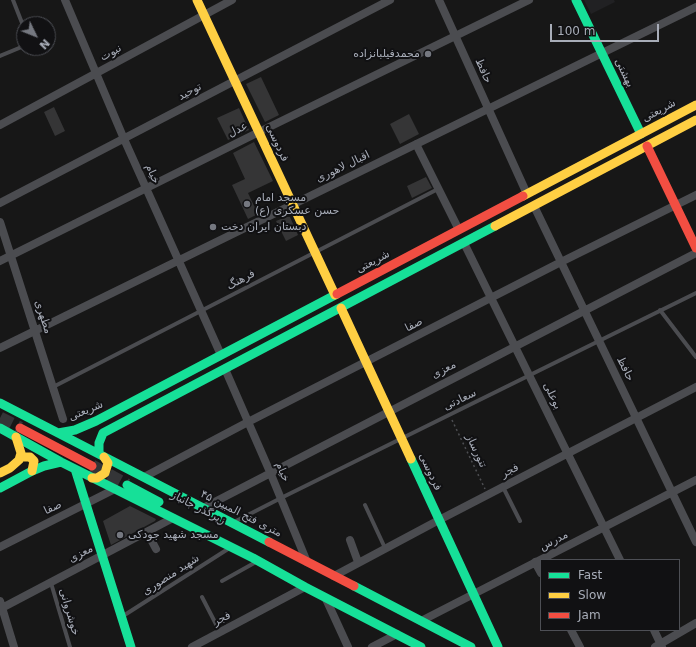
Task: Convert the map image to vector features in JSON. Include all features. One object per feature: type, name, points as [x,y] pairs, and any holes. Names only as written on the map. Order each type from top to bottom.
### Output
[{"type":"main road","name":"فردوسی","points":[[197,0],[498,647]]},
{"type":"main road","name":"بهشتی","points":[[576,0],[641,134]]},
{"type":"main road","name":"شریعتی","points":[[58,433],[74,430],[96,421],[696,105]]},
{"type":"main road","points":[[98,459],[99,443],[103,433],[696,120]]},
{"type":"main road","points":[[647,146],[696,248]]},
{"type":"main road","name":"۴۵ متری فتح المبین","points":[[0,403],[22,421],[58,433],[98,459],[126,484],[173,518],[326,598],[387,616],[421,621],[471,647]]},
{"type":"main road","points":[[0,474],[16,464],[20,457],[20,448],[12,429],[15,416],[18,414],[22,421],[98,459],[107,460],[108,463],[105,472],[97,478],[92,478]]},
{"type":"main road","points":[[96,421],[94,428],[98,432],[103,433]]},
{"type":"main road","name":"۴۵ متری فتح المبین","points":[[0,428],[12,429],[61,462],[92,478],[126,484],[144,477],[233,523],[334,576],[387,616],[397,634],[418,646]]},
{"type":"main road","points":[[20,457],[30,457],[34,461],[32,471]]},
{"type":"main road","points":[[0,488],[32,471],[44,466],[61,462]]},
{"type":"main road","points":[[75,469],[131,647]]},
{"type":"main road","name":"زیرگذر جانباز","points":[[126,484],[230,529],[263,539]]},
{"type":"main road","name":"زیرگذر جانباز","points":[[126,484],[225,536],[255,560]]},
{"type":"street","name":"خیام","points":[[65,0],[124,139],[221,355]]},
{"type":"street","name":"نبوت","points":[[0,125],[232,0]]},
{"type":"street","name":"توحید","points":[[0,203],[390,0]]},
{"type":"street","name":"حافظ","points":[[439,0],[527,194]]},
{"type":"street","name":"عدل","points":[[0,260],[529,0]]},
{"type":"street","name":"اقبال لاهوری","points":[[0,348],[696,6]]},
{"type":"street","points":[[416,144],[459,230]]},
{"type":"street","name":"صفا","points":[[144,477],[248,422],[561,262],[696,195]]},
{"type":"street","name":"حافظ","points":[[534,206],[696,541]]},
{"type":"street","name":"مطهری","points":[[0,222],[63,419]]},
{"type":"street","name":"بوعلی","points":[[464,243],[620,559]]},
{"type":"street","name":"معزی","points":[[203,508],[696,253]]},
{"type":"street","name":"خیام","points":[[225,369],[307,562]]},
{"type":"street","name":"فجر","points":[[334,576],[358,562],[696,387]]},
{"type":"street","name":"مدرس","points":[[542,559],[696,480]]},
{"type":"street","name":"صفا","points":[[0,546],[126,484]]},
{"type":"street","name":"معزی","points":[[1,606],[51,583],[173,518]]},
{"type":"street","points":[[147,532],[156,549]]},
{"type":"street","points":[[350,540],[358,562]]},
{"type":"street","name":"مدرس","points":[[421,621],[540,560]]},
{"type":"street","points":[[536,562],[540,571]]},
{"type":"street","name":"فجر","points":[[195,646],[305,587]]},
{"type":"street","points":[[326,598],[348,647]]},
{"type":"street","points":[[1,606],[14,647]]},
{"type":"street","points":[[654,631],[659,646],[696,623]]},
{"type":"street","points":[[572,631],[580,647]]},
{"type":"street","points":[[372,647],[397,634]]},
{"type":"lane","points":[[13,0],[19,16]]},
{"type":"lane","points":[[0,56],[16,49]]},
{"type":"lane","name":"فرهنگ","points":[[52,387],[439,189]]},
{"type":"lane","name":"سعادتی","points":[[233,523],[696,293]]},
{"type":"lane","points":[[660,310],[696,357]]},
{"type":"lane","points":[[503,487],[520,521]]},
{"type":"lane","points":[[365,505],[385,548]]},
{"type":"lane","name":"شهید منصوری","points":[[121,618],[230,548]]},
{"type":"lane","points":[[222,581],[255,560]]},
{"type":"lane","name":"خوشروانی","points":[[51,583],[70,647]]},
{"type":"lane","points":[[202,597],[220,632]]},
{"type":"path","name":"تنورساز","points":[[450,415],[488,495]]},
{"type":"shaded area","points":[[584,0],[614,0],[615,2],[591,14]]},
{"type":"building","points":[[261,77],[279,115],[265,122],[246,84]]},
{"type":"building","points":[[54,107],[65,131],[55,136],[44,112]]},
{"type":"building","points":[[239,108],[249,130],[228,140],[217,118]]},
{"type":"building","points":[[409,114],[419,134],[400,144],[390,124]]},
{"type":"building","points":[[254,142],[273,181],[248,193],[258,214],[248,219],[232,185],[245,179],[233,153]]},
{"type":"building","points":[[426,177],[432,188],[412,198],[407,186]]},
{"type":"building","points":[[290,217],[298,235],[286,241],[276,221]]},
{"type":"building","name":"مسجد شهید جودکی","points":[[130,506],[156,519],[155,521],[111,545],[103,521]]},
{"type":"tunnel","points":[[0,418],[20,428]]},
{"type":"tunnel","points":[[92,466],[127,485]]},
{"type":"traffic: fast","points":[[576,0],[641,134]]},
{"type":"traffic: fast","points":[[99,454],[99,443],[103,433],[495,226]]},
{"type":"traffic: fast","points":[[58,433],[75,430],[96,421],[337,294]]},
{"type":"traffic: fast","points":[[0,403],[269,542]]},
{"type":"traffic: fast","points":[[0,428],[61,462],[253,558],[305,587],[421,647]]},
{"type":"traffic: fast","points":[[411,459],[498,647]]},
{"type":"traffic: fast","points":[[0,488],[32,471],[44,466],[61,462]]},
{"type":"traffic: fast","points":[[75,469],[131,647]]},
{"type":"traffic: fast","points":[[127,485],[159,502]]},
{"type":"traffic: fast","points":[[354,586],[471,647]]},
{"type":"traffic: slow","points":[[197,0],[335,295]]},
{"type":"traffic: slow","points":[[523,196],[696,105]]},
{"type":"traffic: slow","points":[[495,226],[696,120]]},
{"type":"traffic: slow","points":[[341,308],[411,459]]},
{"type":"traffic: slow","points":[[0,473],[10,468],[19,460],[21,453],[16,437]]},
{"type":"traffic: slow","points":[[20,457],[30,457],[34,461],[32,471]]},
{"type":"traffic: slow","points":[[92,478],[97,478],[105,473],[108,463],[104,457]]},
{"type":"traffic: jam","points":[[647,146],[696,248]]},
{"type":"traffic: jam","points":[[337,294],[523,196]]},
{"type":"traffic: jam","points":[[20,428],[92,466]]},
{"type":"traffic: jam","points":[[269,542],[354,586]]},
{"type":"place","name":"محمدفيلبانزاده","points":[[428,54]]},
{"type":"place","name":"مسجد امام حسن عسکری (ع)","points":[[247,204]]},
{"type":"place","name":"دبستان ایران دخت","points":[[213,227]]},
{"type":"place","name":"مسجد شهید جودکی","points":[[120,535]]}]
